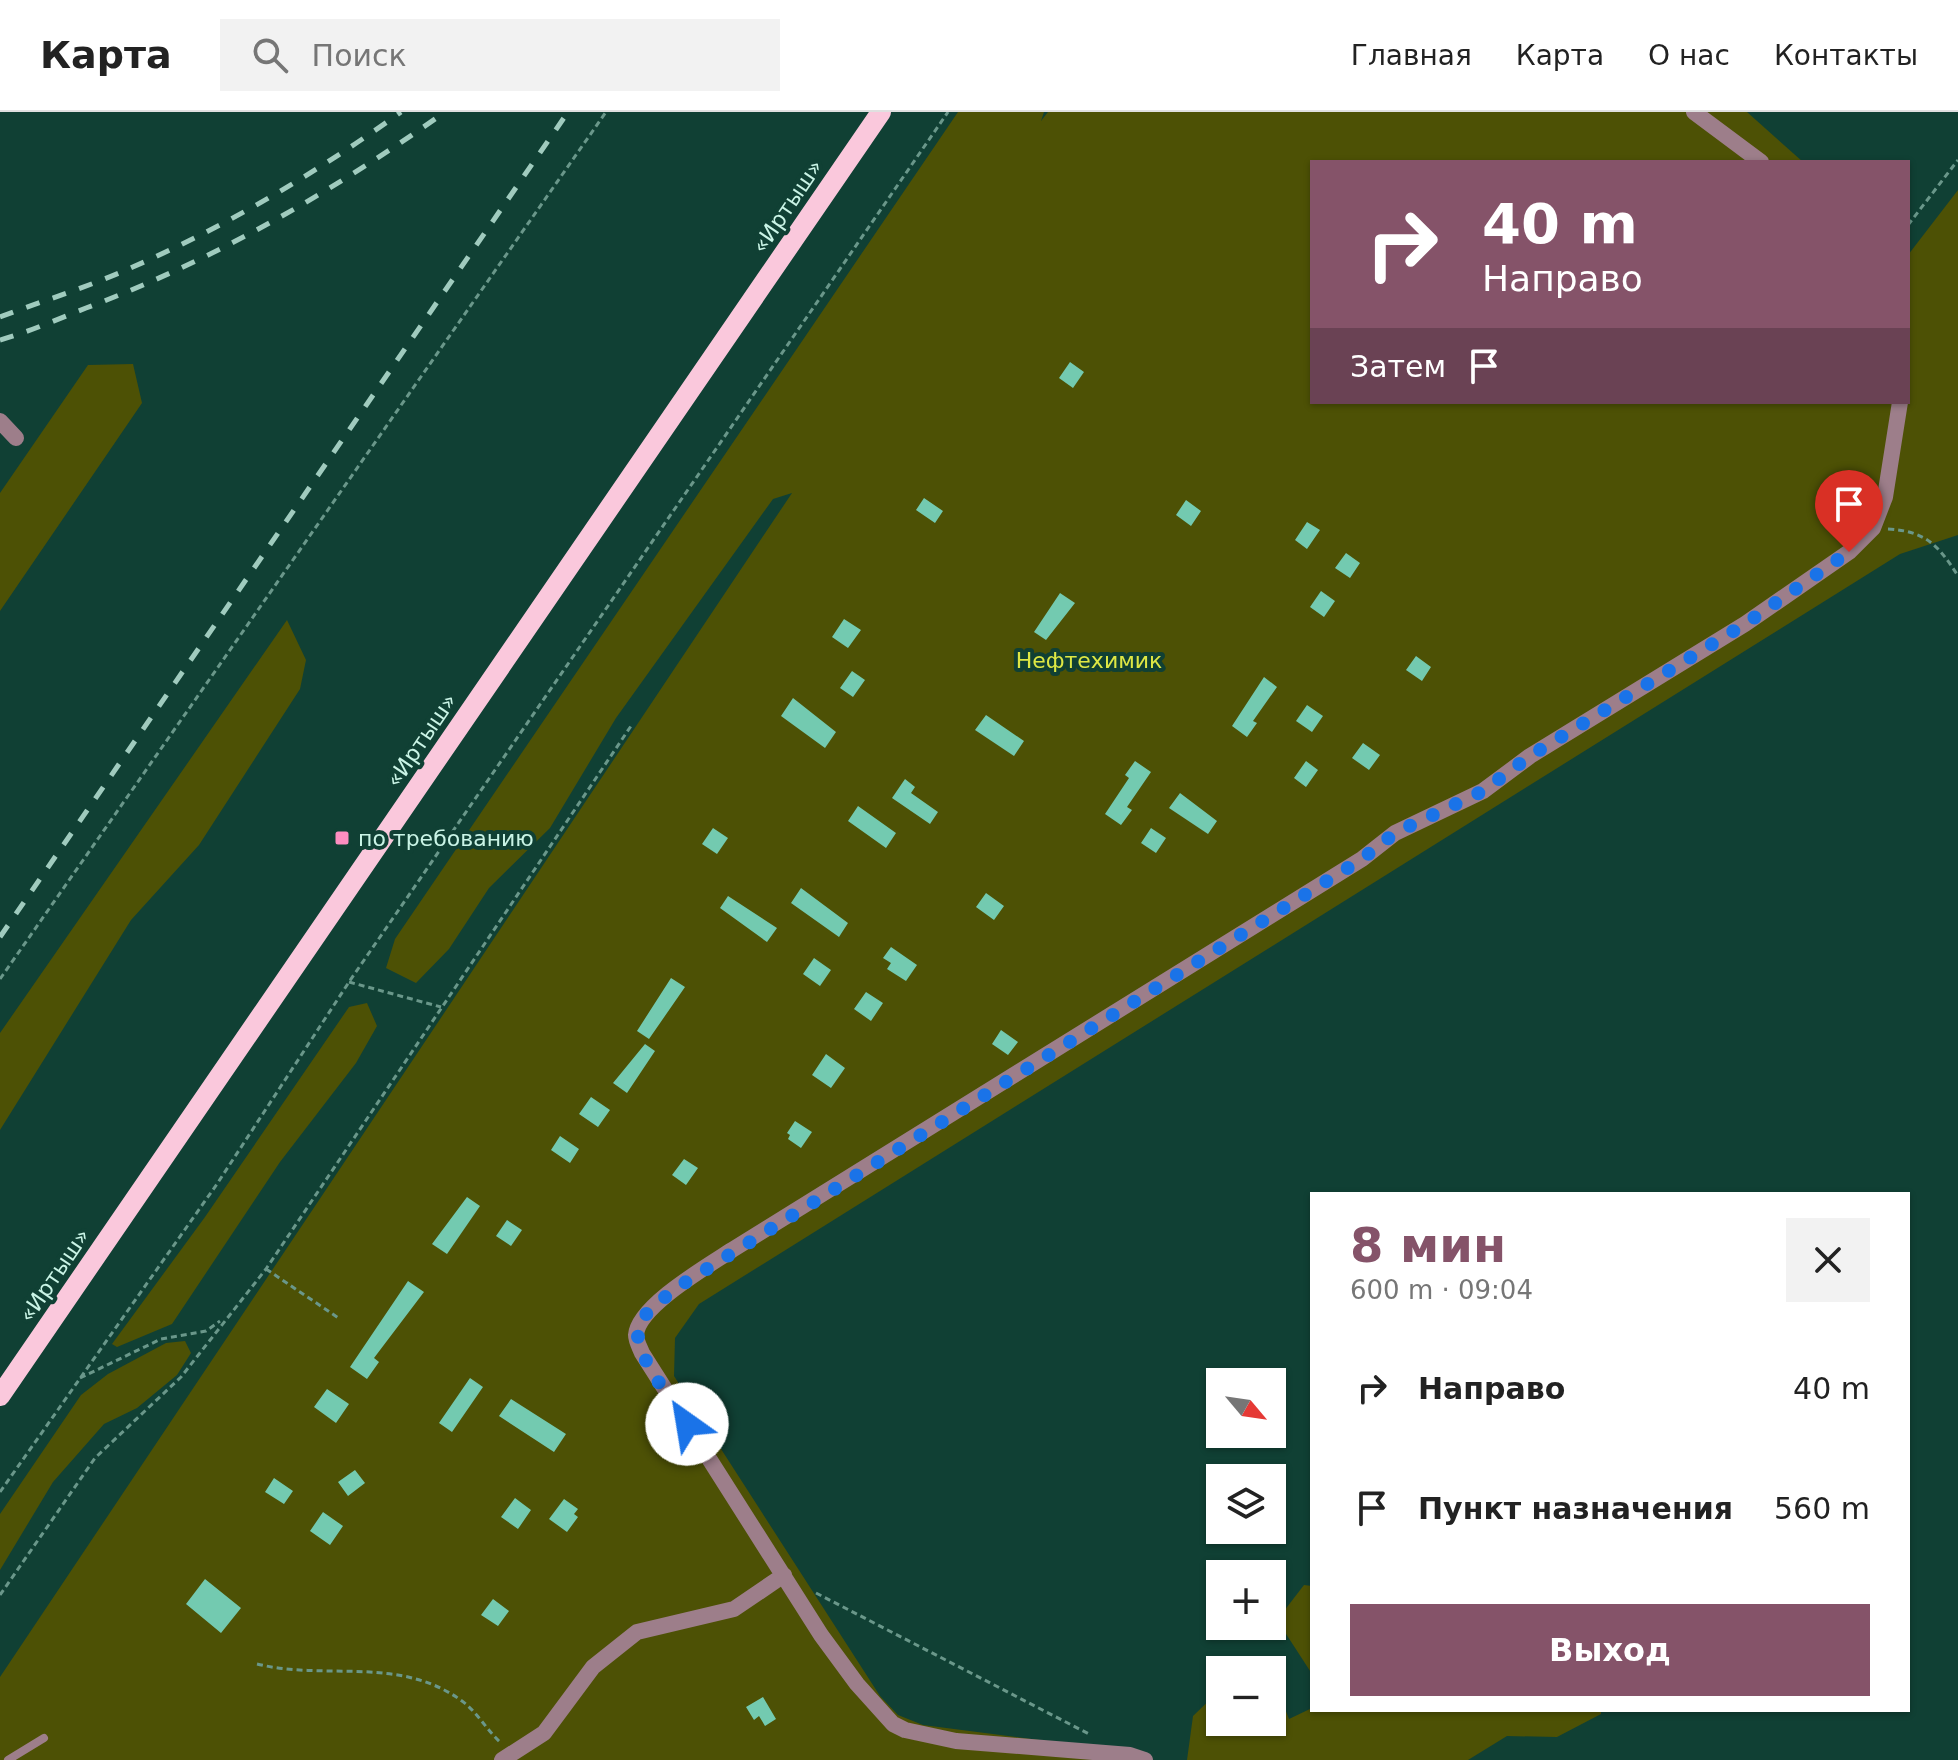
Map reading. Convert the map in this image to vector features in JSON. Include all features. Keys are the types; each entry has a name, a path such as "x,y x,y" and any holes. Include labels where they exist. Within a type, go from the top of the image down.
{"main road":[{"name":"«Иртыш»","path":"0,1396 881,112"}],"street":[{"path":"1694,112 1758,160"},
{"path":"1135,1758 956,1741 905,1730 877,1709 784,1575 642,1353 637,1331 653,1308 732,1250 1362,859 1395,833 1483,791 1542,748 1745,624 1849,552 1873,528 1885,497 1900,404"},
{"path":"0,421 16,438"},
{"path":"509,1756 544,1733 593,1667 637,1632 734,1609 784,1575"}],"lane":[{"path":"8,1760 44,1738"}],"path":[{"path":"0,979 606,112"},
{"path":"0,1492 217,1184 349,982 948,112"},
{"path":"1910,222 1958,160"},
{"path":"1873,528 1894,529 1928,539 1940,548 1958,576"},
{"path":"0,1595 95,1458 181,1377 223,1319 266,1269 631,726"},
{"path":"349,982 441,1007"},
{"path":"266,1269 340,1319"},
{"path":"77,1379 161,1339 206,1331 223,1319"},
{"path":"784,1575 1102,1741"},
{"path":"257,1664 277,1669 392,1671 415,1679 461,1700 509,1756"}],"green space":[{"name":"Нефтехимик","path":"958,112 1044,112 1041,121 1048,112 1747,112 1801,160 1310,160 1310,404 1910,404 1910,252 1958,190 1958,535 1900,554 699,1304 675,1338 674,1376 880,1696 898,1715 923,1725 1102,1748 1145,1760 0,1760 0,1677 792,493 773,499 616,718 550,828 489,888 449,949 416,983 386,968 395,939"},
{"path":"133,364 142,403 0,611 0,493 88,365"},
{"path":"287,620 306,660 300,689 199,845 131,920 0,1130 0,1033"},
{"path":"367,1003 377,1026 356,1063 280,1162 172,1324 117,1347 112,1344 205,1217 349,1007"},
{"path":"185,1341 191,1353 177,1375 137,1408 104,1424 53,1482 0,1570 0,1514 81,1395 108,1374 166,1343"},
{"path":"1304,1585 1310,1586 1310,1671 1286,1634 1286,1608"},
{"path":"1206,1703 1206,1736 1286,1736 1286,1711 1289,1719 1310,1709 1310,1712 1601,1712 1557,1737 1507,1736 1468,1760 1187,1760 1193,1716"}],"building":[{"path":"1070,362 1084,372 1073,388 1059,378"},
{"path":"924,498 943,511 935,523 916,510"},
{"path":"1186,500 1201,511 1191,526 1176,515"},
{"path":"1307,522 1320,530 1307,549 1295,540"},
{"path":"1346,553 1360,563 1350,578 1335,568"},
{"path":"1321,591 1335,601 1324,617 1310,607"},
{"path":"1060,593 1075,603 1046,640 1034,632"},
{"path":"844,619 861,630 848,648 832,637"},
{"path":"1416,656 1431,667 1422,681 1406,670"},
{"path":"852,671 865,680 853,697 840,688"},
{"path":"1264,677 1277,687 1253,721 1257,723 1247,737 1232,726"},
{"path":"793,698 836,732 825,748 781,716"},
{"path":"1307,705 1323,716 1312,732 1296,721"},
{"path":"986,715 1024,741 1014,756 975,730"},
{"path":"1363,743 1380,755 1369,770 1352,758"},
{"path":"1135,761 1151,772 1127,807 1132,810 1121,825 1105,814 1129,778 1125,775"},
{"path":"1306,761 1318,770 1306,787 1294,778"},
{"path":"905,779 915,787 911,793 938,812 930,824 892,798"},
{"path":"1180,793 1217,821 1208,834 1169,808"},
{"path":"858,806 896,833 886,848 848,821"},
{"path":"713,828 728,838 717,854 702,844"},
{"path":"1151,828 1166,838 1156,853 1141,843"},
{"path":"801,888 848,923 839,937 791,903"},
{"path":"986,893 1004,906 994,920 976,907"},
{"path":"728,896 777,928 767,942 720,908"},
{"path":"891,947 917,965 906,981 887,969 891,963 883,958"},
{"path":"814,958 831,970 820,986 803,974"},
{"path":"671,978 685,987 649,1039 637,1031"},
{"path":"866,992 883,1003 871,1021 854,1009"},
{"path":"1001,1030 1018,1042 1008,1055 992,1044"},
{"path":"645,1044 655,1051 627,1093 613,1083"},
{"path":"826,1054 845,1068 831,1088 812,1075"},
{"path":"591,1097 610,1110 598,1127 579,1114"},
{"path":"795,1121 812,1132 801,1148 788,1139 790,1135 787,1133"},
{"path":"560,1136 579,1149 570,1163 551,1150"},
{"path":"684,1159 698,1168 686,1185 672,1175"},
{"path":"467,1197 480,1206 447,1254 432,1244"},
{"path":"507,1220 522,1230 511,1246 496,1236"},
{"path":"408,1281 424,1292 374,1358 379,1362 367,1379 350,1367"},
{"path":"470,1378 483,1387 452,1432 439,1423"},
{"path":"327,1389 349,1404 336,1423 314,1407"},
{"path":"511,1399 566,1434 554,1452 499,1416"},
{"path":"355,1470 365,1483 348,1496 338,1482"},
{"path":"274,1478 293,1491 284,1504 265,1492"},
{"path":"515,1498 531,1510 518,1529 501,1517"},
{"path":"564,1499 578,1509 574,1514 578,1517 567,1532 549,1519"},
{"path":"323,1512 343,1526 330,1545 310,1531"},
{"path":"205,1579 241,1608 221,1633 186,1604"},
{"path":"493,1599 509,1611 498,1626 481,1615"},
{"path":"763,1697 776,1719 765,1726 759,1716 754,1720 746,1707"}],"railway":[{"path":"0,317 111,277 198,236 302,178 401,112"},
{"path":"0,340 134,289 227,246 360,169 445,112"},
{"path":"0,937 568,112"}],"place":[{"name":"по требованию","path":"342,838"}],"route":[{"path":"687,1424 642,1353 636,1338 641,1321 678,1287 732,1250 1362,859 1395,833 1483,791 1530,756 1745,624 1849,552"}]}
